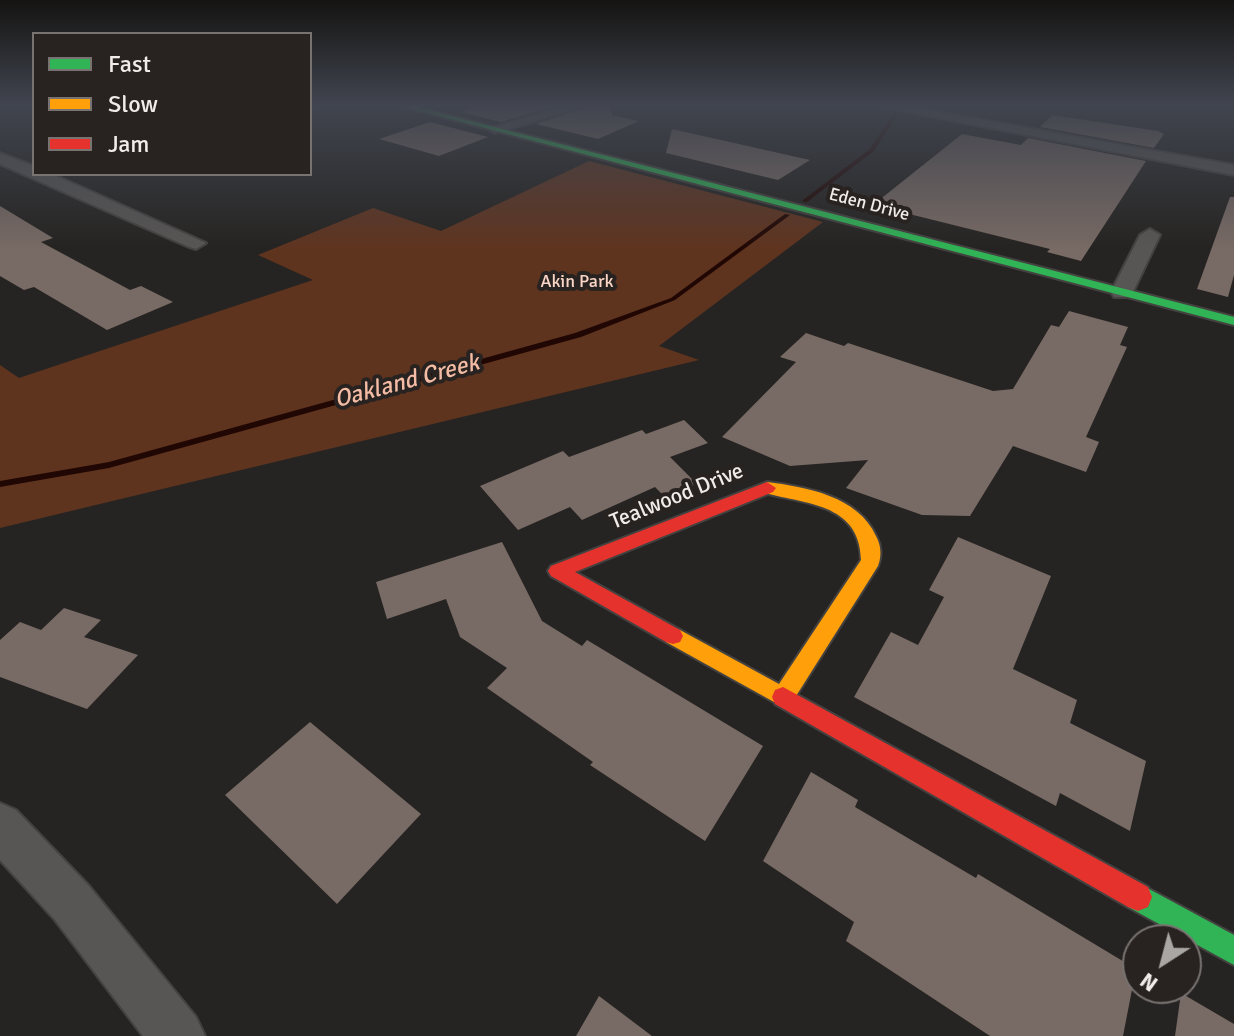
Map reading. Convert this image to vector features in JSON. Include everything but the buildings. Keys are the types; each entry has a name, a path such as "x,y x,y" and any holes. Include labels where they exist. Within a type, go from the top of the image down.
{"street":[{"name":"Eden Drive","path":"589,153 1234,321"},
{"path":"1143,153 1234,170"},
{"path":"0,156 32,171"},
{"path":"43,176 196,243"},
{"path":"1122,292 1150,235"},
{"name":"Tealwood Drive","path":"783,697 874,555 873,538 857,519 792,490 767,488 558,571 1234,951"},
{"path":"0,826 72,903 177,1036"}],"green space":[{"name":"Akin Park","path":"589,161 823,222 659,346 699,360 0,528 0,365 19,378 313,280 258,255 373,208 441,231"}],"waterway":[{"name":"Oakland Creek","path":"805,201 868,153"},
{"name":"Oakland Creek","path":"0,484 109,465 578,335 673,299 787,215"}],"traffic: fast":[{"path":"587,153 1234,321"},
{"path":"1138,897 1234,951"}],"traffic: slow":[{"path":"673,636 783,697 871,561 870,543 864,528 852,516 820,499 767,488"}],"traffic: jam":[{"path":"673,636 558,571 767,488"},
{"path":"783,697 1138,897"}]}
